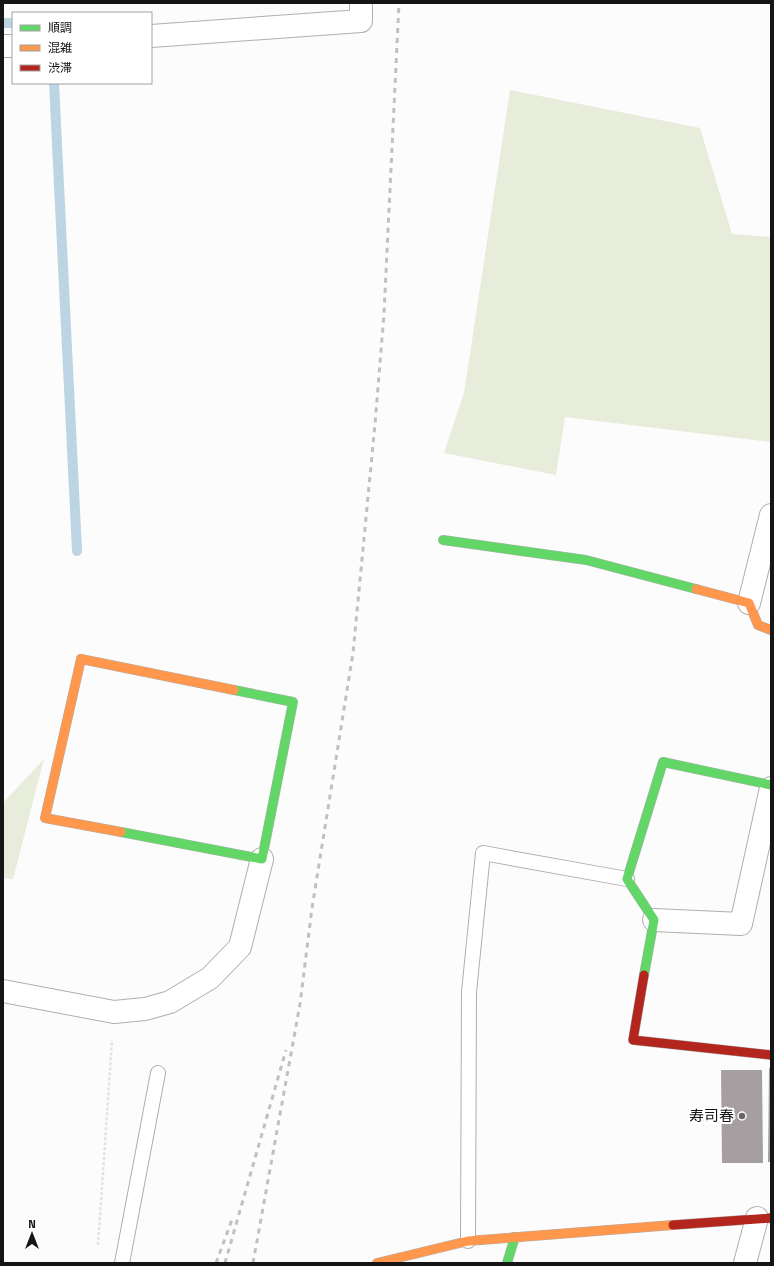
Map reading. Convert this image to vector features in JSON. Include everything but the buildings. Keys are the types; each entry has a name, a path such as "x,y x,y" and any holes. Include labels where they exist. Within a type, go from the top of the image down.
{"street":[{"path":"152,36 361,21 361,3"},
{"path":"771,515 749,603 758,625 771,630"},
{"path":"443,540 586,560 749,603"},
{"path":"3,991 114,1012 145,1009 170,1002 210,978 240,947 262,859 293,702 81,659 45,818 262,859"},
{"path":"654,920 741,924 771,786 663,762 627,880 654,920 632,1040 771,1054"},
{"path":"377,1263 468,1241 764,1218 745,1263"},
{"path":"507,1263 515,1237"}],"lane":[{"path":"468,1241 469,992 483,853 627,880"},
{"path":"122,1263 158,1072"}],"path":[{"path":"98,1247 114,1012"}],"green space":[{"path":"510,90 700,128 732,234 771,237 771,442 565,417 556,475 444,453 464,393"},
{"path":"44,759 13,879 3,878 3,803"}],"waterway":[{"path":"3,23 12,23"},
{"path":"54,84 77,551"}],"railway":[{"path":"253,1263 300,1004 312,908 353,653 384,314 399,3"},
{"path":"225,1263 286,1050"},
{"path":"216,1263 233,1217"}],"traffic: fast":[{"path":"443,540 586,560 696,589"},
{"path":"121,832 262,859 293,702 234,690"},
{"path":"644,975 654,920 627,879 663,762 771,785"},
{"path":"507,1263 515,1237"}],"traffic: slow":[{"path":"696,589 749,603 758,625 771,630"},
{"path":"81,659 234,690"},
{"path":"81,659 45,818 121,832"},
{"path":"377,1263 468,1241 673,1225"}],"traffic: jam":[{"path":"644,975 633,1040 771,1055"},
{"path":"673,1225 771,1218"}],"place":[{"name":"寿司春","path":"742,1116"}]}
